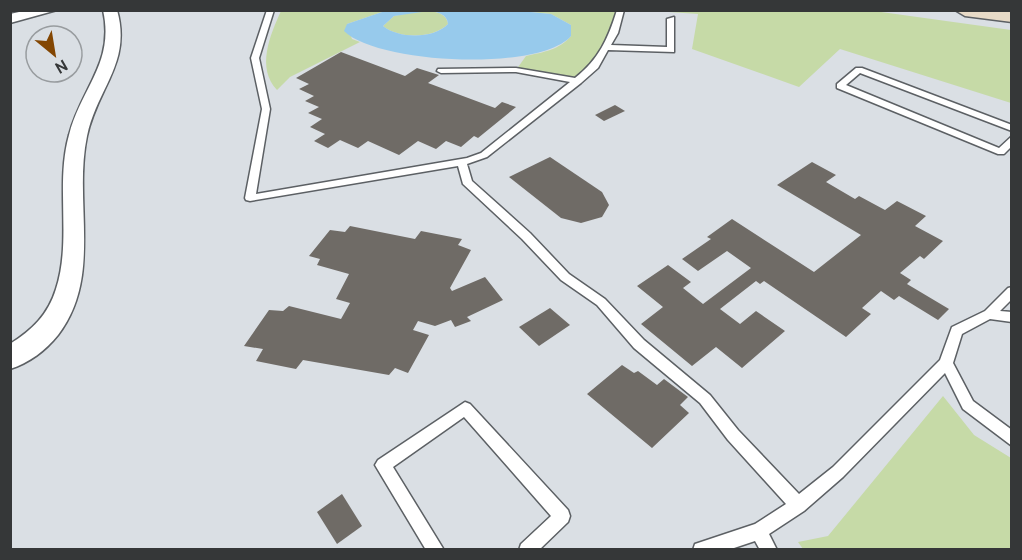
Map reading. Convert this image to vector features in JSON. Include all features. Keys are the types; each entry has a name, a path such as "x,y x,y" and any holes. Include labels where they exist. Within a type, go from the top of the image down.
{"street":[{"path":"10,19 50,10"},
{"path":"10,358 29,349 50,329 62,305 71,277 75,252 71,183 74,155 79,133 101,86 117,35 110,10"},
{"path":"964,10 1011,16"}],"lane":[{"path":"271,10 255,58 266,109 250,198 462,163 484,155 595,66 621,10"},
{"path":"605,47 671,50 671,19"},
{"path":"441,71 516,70 578,81"},
{"path":"1011,128 860,70 840,86 1001,152 1011,139"},
{"path":"462,163 467,182 538,248 565,277 601,302 639,344 705,399 733,435 798,506"},
{"path":"701,549 759,531 798,506 838,472 946,363 957,331 989,314 1011,291"},
{"path":"989,314 1011,317"},
{"path":"946,363 968,405 1011,439"},
{"path":"436,549 383,465 465,408 562,516 527,549"},
{"path":"759,531 769,549"}],"green space":[{"path":"281,11 385,11 347,24 352,39 360,42 290,77 277,90 267,72 266,62 269,41"},
{"path":"420,11 441,14 448,24 434,32 416,36 398,33 383,26 394,16"},
{"path":"520,11 621,11 614,33 578,81 516,70 526,56 545,52 571,36 571,25 551,14"},
{"path":"654,11 874,11 1011,30 1011,103 840,49 799,87 692,49 698,14"},
{"path":"943,396 974,435 1011,458 1011,549 803,549 798,542 828,536"}],"water":[{"path":"385,11 429,11 520,11 551,14 571,25 571,36 554,47 527,55 494,59 458,59 422,57 389,51 362,42 344,31 347,24","holes":["429,11 444,16 448,24 442,29 416,36 398,33 383,26 394,16"]}],"building":[{"path":"341,52 405,76 417,68 439,75 428,83 495,108 502,102 516,107 478,138 474,136 461,147 446,141 436,149 418,141 399,155 368,141 358,148 340,140 328,148 314,141 325,134 310,127 322,119 308,113 319,107 305,101 314,96 299,89 309,84 296,78"},
{"path":"615,105 625,111 604,121 595,115"},
{"path":"550,157 602,192 609,205 602,217 581,223 561,218 509,177"},
{"path":"812,162 836,175 826,182 855,199 859,196 885,210 897,201 926,216 915,226 943,241 924,259 920,256 900,273 911,280 907,284 949,309 938,320 899,296 894,300 881,291 862,308 871,314 846,337 764,281 760,284 756,281 720,309 740,324 756,311 785,331 742,368 716,347 692,366 641,324 663,307 637,286 668,265 691,282 683,288 703,304 751,268 727,251 698,271 682,259 711,239 707,237 732,219 814,272 861,235 777,185"},
{"path":"350,226 415,239 421,231 462,239 458,245 471,250 450,288 452,291 485,277 503,300 467,317 471,321 455,327 451,320 435,326 418,321 413,330 429,335 408,373 395,368 389,375 303,360 296,369 256,361 263,349 244,346 269,310 283,311 289,306 341,319 350,303 336,299 349,274 317,265 320,259 309,256 330,230 345,232"},
{"path":"550,308 570,325 539,346 519,327"},
{"path":"622,365 634,373 638,371 657,385 664,379 688,397 680,405 689,413 652,448 587,394"},
{"path":"342,494 362,526 337,544 317,512"}]}
